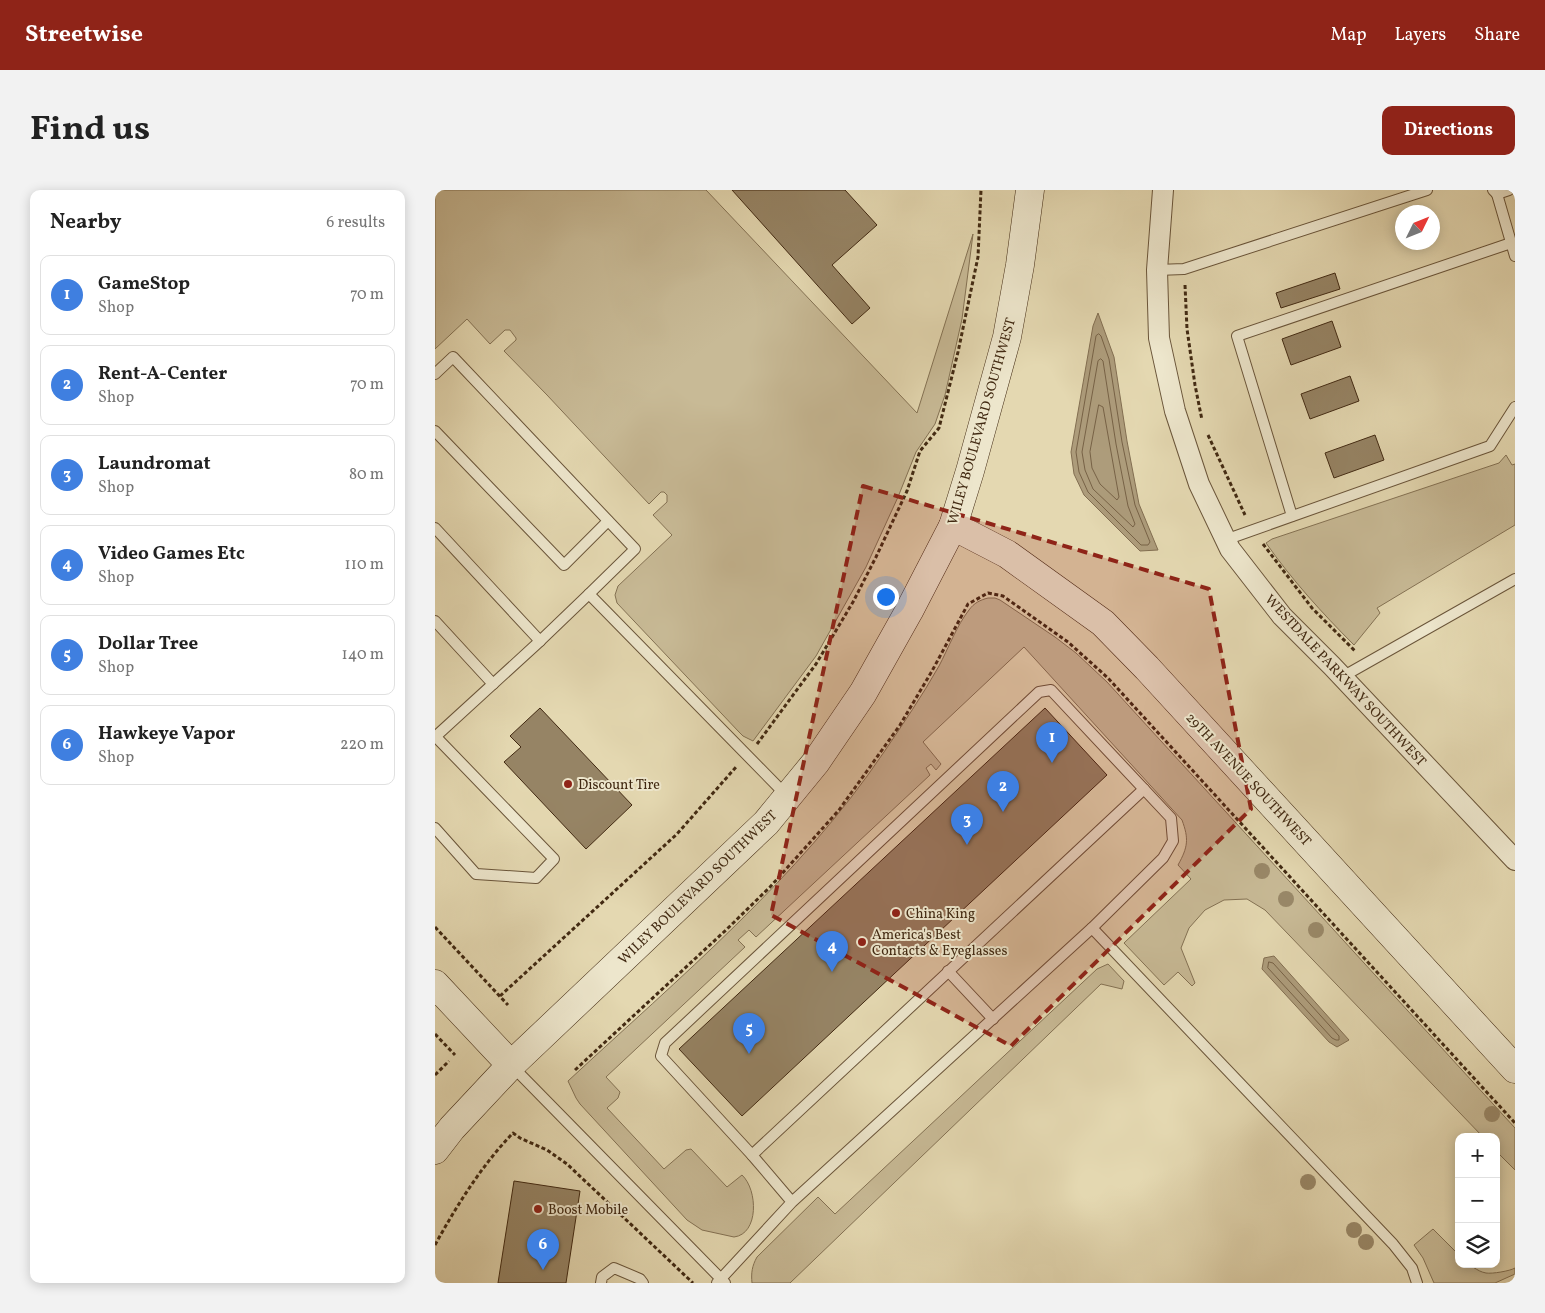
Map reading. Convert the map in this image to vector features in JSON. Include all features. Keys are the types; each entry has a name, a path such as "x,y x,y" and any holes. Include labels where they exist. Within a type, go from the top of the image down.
{"street":[{"name":"WILEY BOULEVARD SOUTHWEST","path":"435,1150 452,1128 511,1065 766,822 816,762 863,693 909,611 953,526 1007,337 1021,264 1030,190"},
{"name":"WESTDALE PARKWAY SOUTHWEST","path":"1163,190 1157,270 1159,338 1175,411 1199,484 1225,540 1282,616 1515,860"},
{"name":"29TH AVENUE SOUTHWEST","path":"953,526 1007,554 1103,623 1147,668 1515,1069"},
{"path":"435,984 511,1065"}],"lane":[{"path":"1157,270 1184,269 1406,193 1427,190"},
{"path":"1509,190 1495,192 1515,256"},
{"path":"1292,516 1237,336 1511,243"},
{"path":"435,374 453,357 635,549 540,641 435,736 554,860 536,878 476,874 435,828"},
{"path":"1225,540 1490,446 1515,407"},
{"path":"435,430 563,565 608,521"},
{"path":"435,528 540,641"},
{"path":"1342,677 1515,579"},
{"path":"589,594 746,756 788,796"},
{"path":"435,621 493,684"},
{"path":"511,1065 721,1282 792,1202 1092,928 1163,858 1173,841 1171,818 1051,690 1039,692 665,1043 661,1056 752,1155 792,1202"},
{"path":"752,1155 1143,789"},
{"path":"1092,928 1393,1244 1412,1268 1417,1283"},
{"path":"948,971 993,1018"},
{"path":"601,1283 602,1277 614,1268 641,1279 643,1283"}],"path":[{"path":"500,996 677,834 759,741 815,664 853,602 907,491 920,451 939,428 958,352 978,257 981,190"},
{"path":"1184,269 1187,329 1195,385 1204,427 1241,508 1267,551 1312,608 1349,644 1365,664"},
{"path":"575,1070 770,887 839,810 900,725 968,604 988,593 1003,596 1068,642 1108,678 1515,1123"},
{"path":"435,927 509,1005"},
{"path":"435,1034 455,1055"},
{"path":"435,1075 449,1061"},
{"path":"435,1245 468,1189 499,1147 513,1132 520,1138 547,1150 567,1164 693,1283"}],"highlighted area":[{"path":"863,486 1209,589 1251,809 1011,1046 771,915"}],"shaded area":[{"path":"435,190 706,190 917,413 973,234 962,319 945,395 935,424 916,452 866,567 816,656 753,741 739,732 617,603 615,595 618,586 672,535 653,515 667,502 667,495 661,492 649,504 504,351 516,340 510,330 505,330 490,344 467,319 435,349"},
{"path":"1506,455 1512,465 1515,464 1515,525 1377,608 1380,613 1354,645 1308,596 1266,543 1272,539 1499,463"},
{"path":"988,598 1000,600 1076,653 1107,682 1515,1128 1515,1170 1500,1155 1500,1133 1479,1133 1265,910 1247,899 1224,900 1205,910 1189,928 1181,948 1195,983 1192,986 1178,972 1164,985 1124,943 1191,879 1178,865 1184,853 1186,843 1182,820 1024,647 923,742 941,764 936,770 931,764 926,768 930,775 756,937 749,930 738,940 745,947 606,1077 620,1092 618,1098 607,1108 664,1169 686,1150 691,1149 727,1187 742,1175 747,1182 753,1200 753,1211 752,1220 742,1234 734,1237 702,1230 687,1220 580,1104 568,1081 736,925 814,842 851,798 884,752 926,688 965,616 980,601"},
{"path":"1108,964 1124,981 1122,989 1101,984 790,1283 752,1283 752,1270 757,1257 818,1197 835,1214 1097,969"},
{"path":"1433,1229 1455,1251 1455,1268 1474,1268 1486,1273 1492,1273 1515,1268 1515,1274 1495,1283 1434,1283 1423,1258 1414,1245"}],"water":[{"path":"1098,313 1114,357 1139,504 1158,550 1140,551 1084,495 1074,474 1071,452 1093,326"},
{"path":"1274,956 1349,1040 1337,1047 1329,1042 1262,969 1264,958"}],"building":[{"path":"732,190 845,190 877,225 832,265 870,308 852,324"},
{"path":"1335,273 1340,289 1281,308 1276,293"},
{"path":"1332,321 1341,347 1291,365 1282,339"},
{"path":"1350,376 1359,401 1310,419 1301,394"},
{"path":"1375,435 1384,460 1334,478 1325,453"},
{"name":"Discount Tire","path":"540,708 632,805 586,849 504,762 521,747 510,736"},
{"path":"1045,708 1107,775 742,1116 679,1049"},
{"path":"514,1181 580,1191 566,1283 498,1283"}],"place":[{"name":"GameStop","path":"1052,763"},
{"name":"Discount Tire","path":"568,784"},
{"name":"Rent-A-Center","path":"1003,812"},
{"name":"Laundromat","path":"967,845"},
{"name":"China King","path":"896,913"},
{"name":"America's Best Contacts & Eyeglasses","path":"862,942"},
{"name":"Video Games Etc","path":"832,972"},
{"name":"Dollar Tree","path":"749,1054"},
{"name":"Boost Mobile","path":"538,1209"},
{"name":"Hawkeye Vapor","path":"543,1270"}]}
